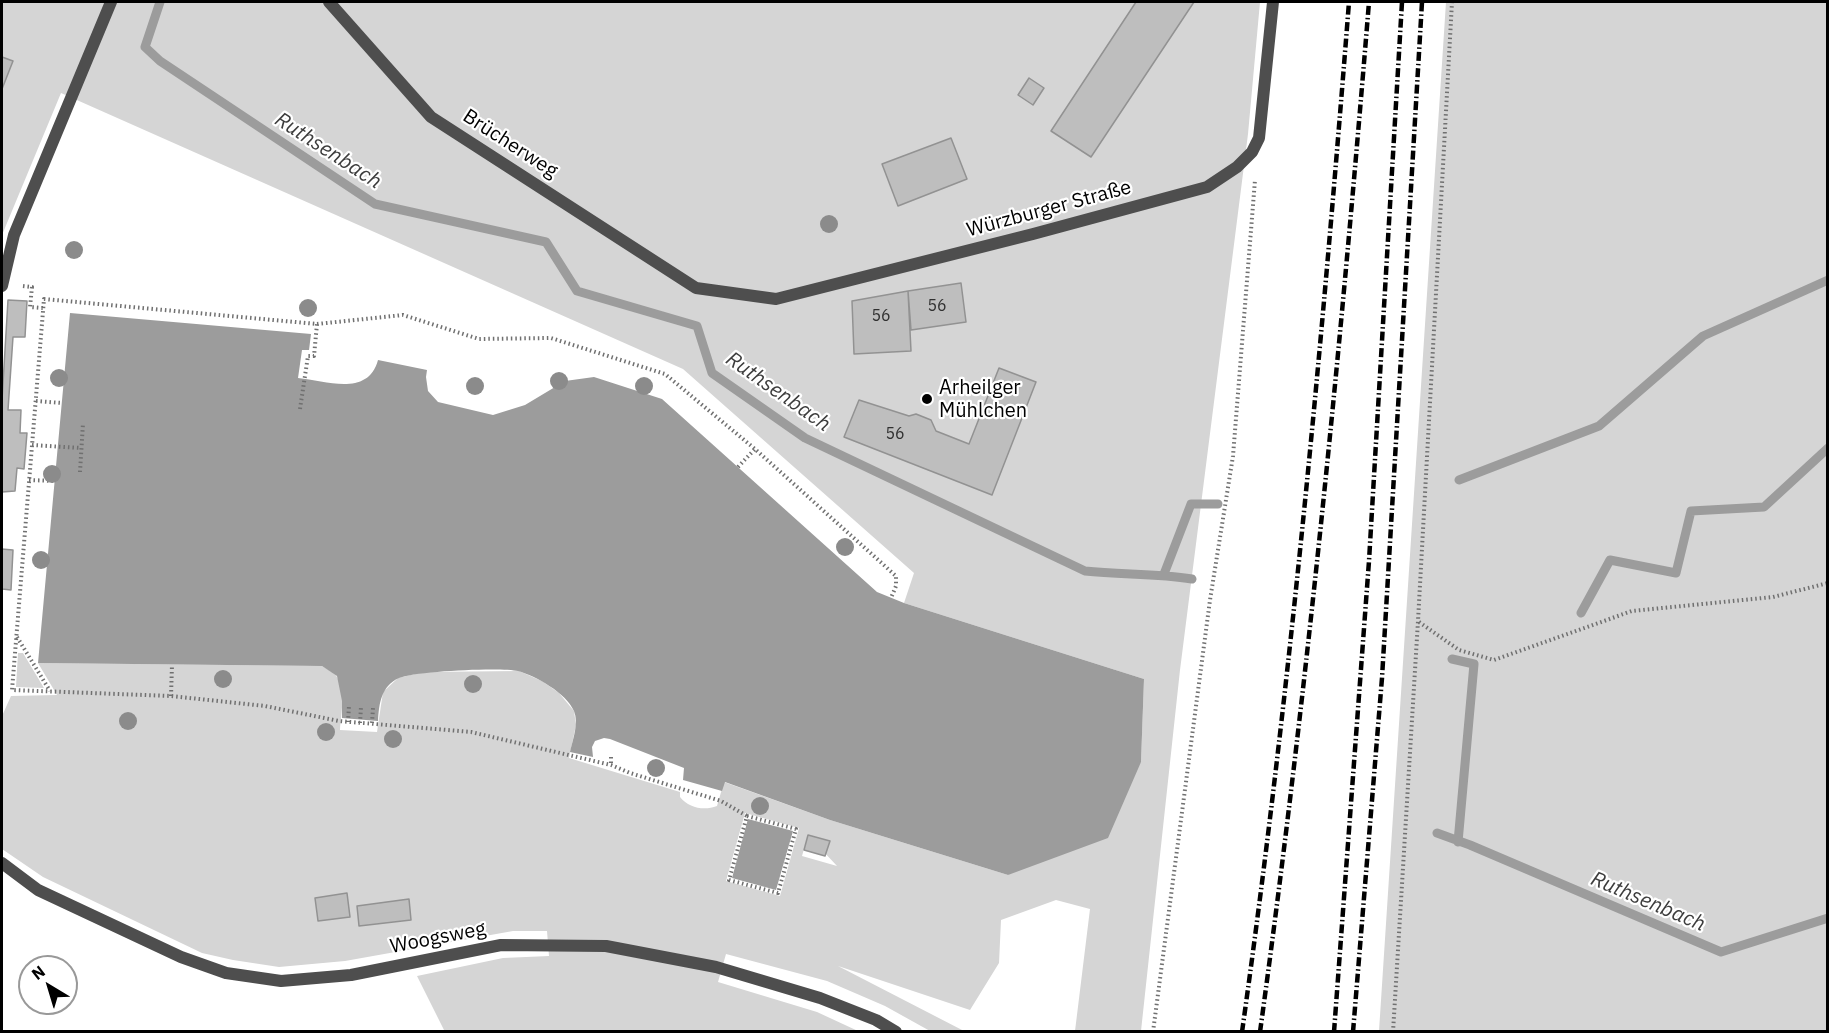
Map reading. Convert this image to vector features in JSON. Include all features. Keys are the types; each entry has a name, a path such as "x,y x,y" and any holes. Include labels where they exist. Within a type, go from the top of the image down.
{"street":[{"path":"2,286 14,234 111,2"},
{"name":"Brücherweg","path":"330,2 431,117 696,288"},
{"name":"Würzburger Straße","path":"696,288 776,299 1207,188 1237,167 1252,152 1258,138 1273,2"},
{"name":"Woogsweg","path":"2,863 38,890 181,957 226,973 281,981 351,975 501,945 606,946 716,967 820,998 876,1020 897,1032"}],"path":[{"path":"1393,1032 1452,2"},
{"path":"1153,1032 1210,600 1233,456 1258,138"},
{"path":"747,816 729,880 778,893 796,829 747,816 720,801 582,756 471,732 348,722 265,706 171,696 12,690 44,299 317,324 403,315 479,339 551,338 665,374 755,449 896,576 896,585 891,597"},
{"path":"31,302 30,307 43,308"},
{"path":"300,409 308,356 314,356 317,324"},
{"path":"36,401 62,403"},
{"path":"80,472 83,423"},
{"path":"32,445 81,448"},
{"path":"738,467 755,449"},
{"path":"29,480 55,481"},
{"path":"1418,621 1459,650 1494,660 1632,611 1773,597 1827,583"},
{"path":"16,636 50,691"},
{"path":"171,696 172,665"},
{"path":"348,722 349,706"},
{"path":"360,723 361,707"},
{"path":"372,723 373,708"},
{"path":"582,756 584,750"},
{"path":"611,757 611,765"},
{"path":"1827,1018 1827,1030"}],"shaded area":[{"path":"2,2 1260,2 1248,134 1180,670 1141,1031 1075,1031 1090,909 1056,900 1001,920 999,963 970,1010 838,966 964,1031 930,1031 885,1006 827,981 726,954 718,982 817,1012 858,1031 445,1032 417,976 503,958 549,956 547,931 513,931 345,961 279,967 202,953 43,877 2,849 2,716 11,696 57,695 38,663 322,666 335,674 340,683 342,703 340,730 377,732 383,692 398,678 423,672 519,671 542,681 559,693 574,711 576,725 569,758 680,792 680,797 684,801 697,808 717,806 724,782 830,820 1008,875 1141,762 1144,679 904,603 914,573 683,369 61,93 2,235","holes":["745,813 799,828 780,896 726,881","808,835 837,866 802,856","346,893 350,917 318,921 316,898","409,900 411,920 359,926 357,906"]},
{"path":"1446,2 1827,2 1827,1031 1379,1031"},
{"path":"70,313 311,334 309,350 302,350 298,378 333,383 356,383 373,372 378,360 427,370 428,391 438,402 493,415 525,405 565,381 594,377 662,399 877,592 904,603 1144,679 1141,762 1108,838 1008,875 830,820 725,782 722,791 683,780 684,768 610,739 595,741 592,747 593,757 570,752 576,721 570,704 550,686 518,671 458,670 422,673 399,678 393,681 385,691 380,702 378,721 342,718 342,701 337,676 322,666 38,663"},
{"path":"18,653 23,653 44,688 16,687"},
{"path":"748,819 793,831 776,890 732,878"}],"building":[{"path":"1136,2 1194,2 1091,157 1051,131"},
{"path":"2,57 13,61 2,89"},
{"path":"1029,78 1044,88 1033,105 1018,95"},
{"path":"951,138 967,179 898,206 882,164"},
{"path":"961,283 966,322 911,330 908,291"},
{"path":"908,291 911,351 854,354 852,301"},
{"path":"8,300 27,301 25,337 13,337 8,410 21,410 20,433 27,433 24,469 17,468 15,491 2,492 2,400"},
{"path":"999,368 1036,382 992,495 844,437 859,400 909,416 916,414 931,420 936,431 969,444"},
{"path":"2,549 13,550 11,590 2,589"},
{"path":"808,835 830,841 825,856 804,850"},
{"path":"347,893 350,917 318,921 315,898"},
{"path":"409,899 411,920 359,926 357,906"}],"waterway":[{"name":"Ruthsenbach","path":"160,2 145,47 160,61 375,204 546,242 577,291 697,326 712,373 805,438 1085,571 1192,579"},
{"path":"1459,480 1599,426 1703,336 1828,280"},
{"name":"Ruthsenbach","path":"1581,613 1610,560 1676,573 1691,511 1764,507 1828,448"},
{"name":"Ruthsenbach","path":"1164,574 1191,504 1218,504"},
{"name":"Ruthsenbach","path":"1452,659 1474,664 1458,842"},
{"name":"Ruthsenbach","path":"1437,833 1721,952 1828,918"}],"railway":[{"path":"1242,1032 1290,647 1328,260 1349,2"},
{"path":"1260,1032 1293,775 1322,518 1369,2"},
{"path":"1334,1032 1369,561 1402,2"},
{"path":"1353,1032 1382,678 1422,2"}],"place":[{"name":"Arheilger Mühlchen","path":"927,399"}]}
